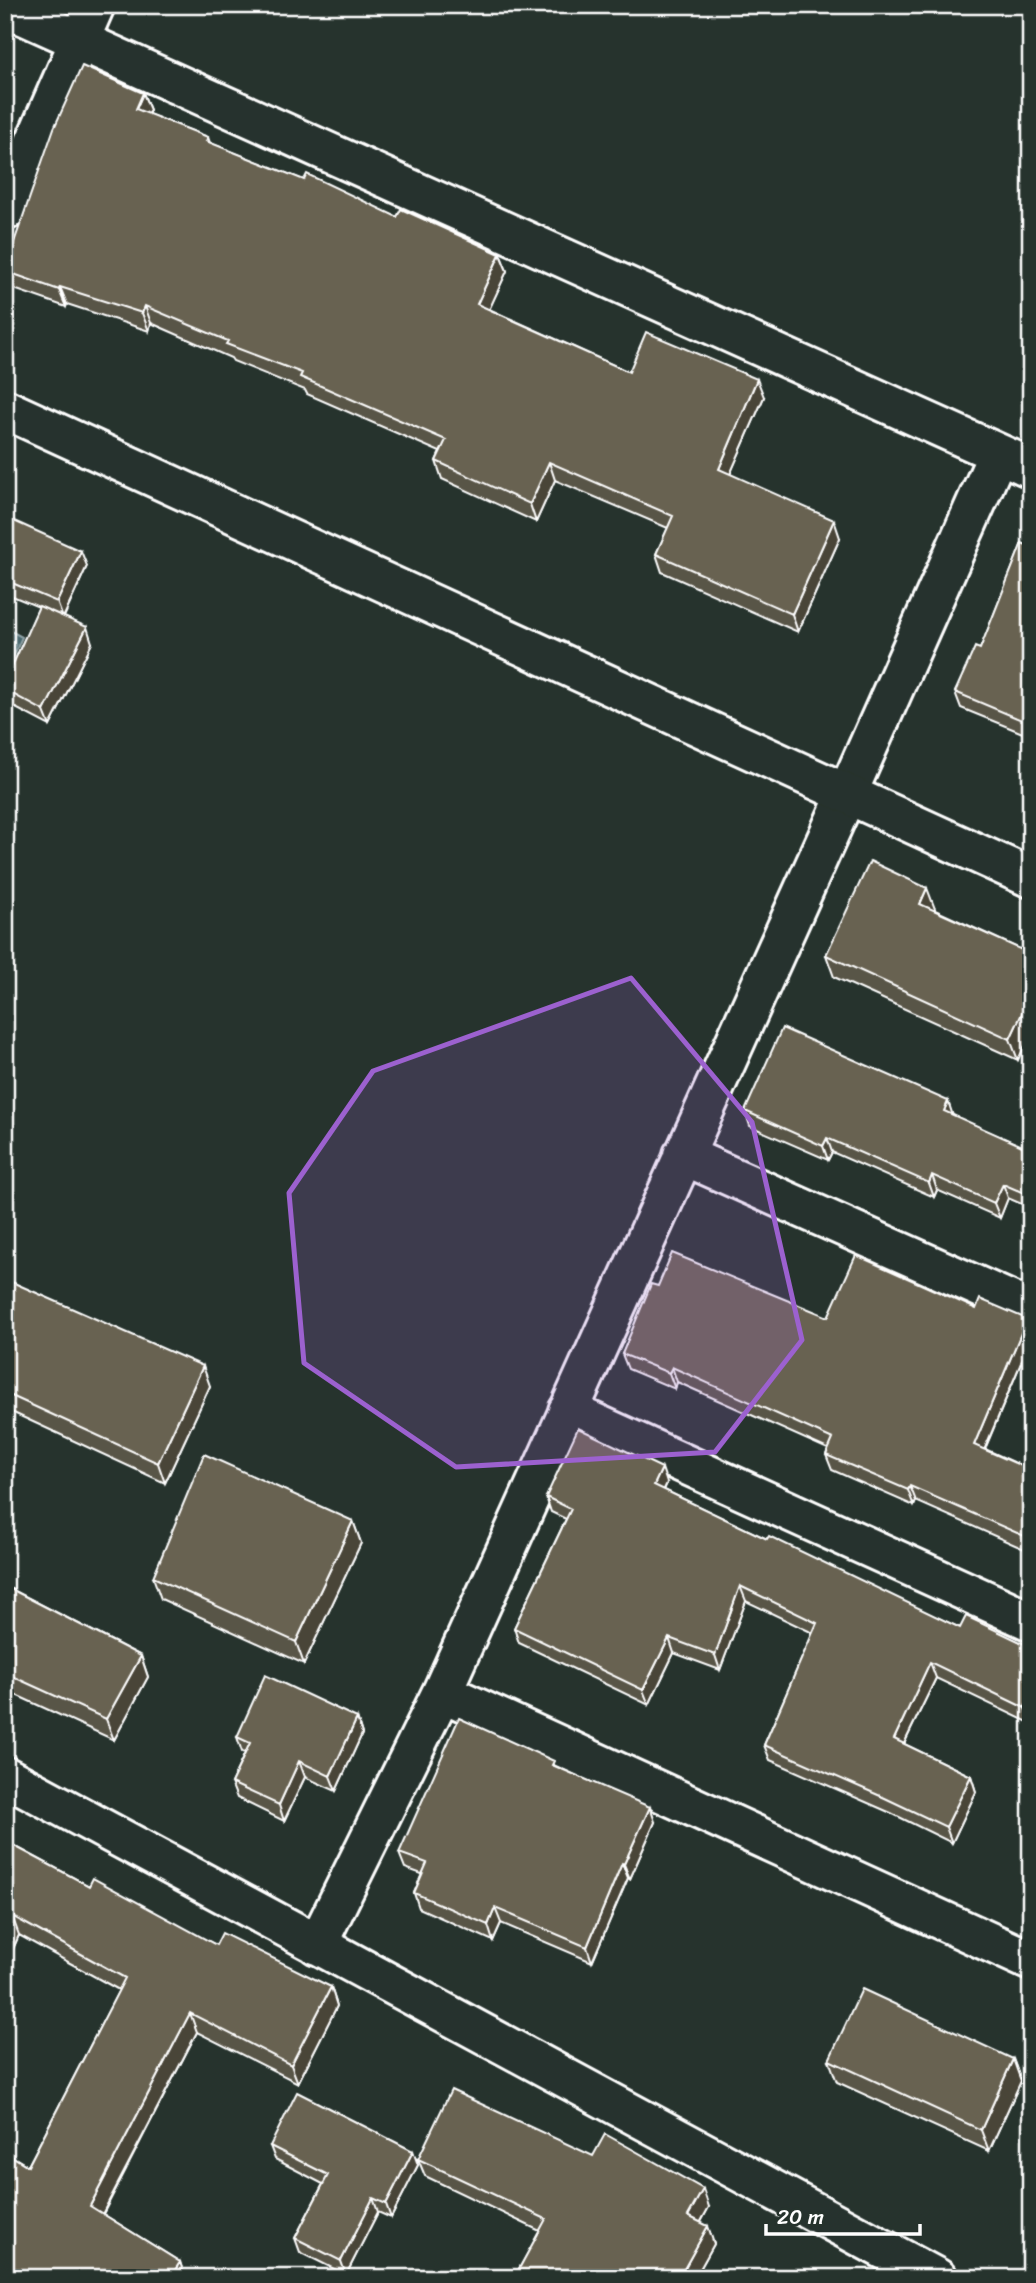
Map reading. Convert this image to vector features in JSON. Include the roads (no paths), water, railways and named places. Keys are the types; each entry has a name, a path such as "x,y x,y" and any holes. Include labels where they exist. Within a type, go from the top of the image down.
{"street":[{"path":"5,211 95,5"},
{"path":"5,7 1014,461 847,794 442,1692 317,1945"},
{"path":"5,409 1031,878"},
{"path":"683,1155 1031,1310"},
{"path":"568,1412 1031,1621"},
{"path":"442,1692 1031,1961"},
{"path":"5,1776 937,2278"}],"water":[{"path":"5,628 22,637 5,675"}]}
